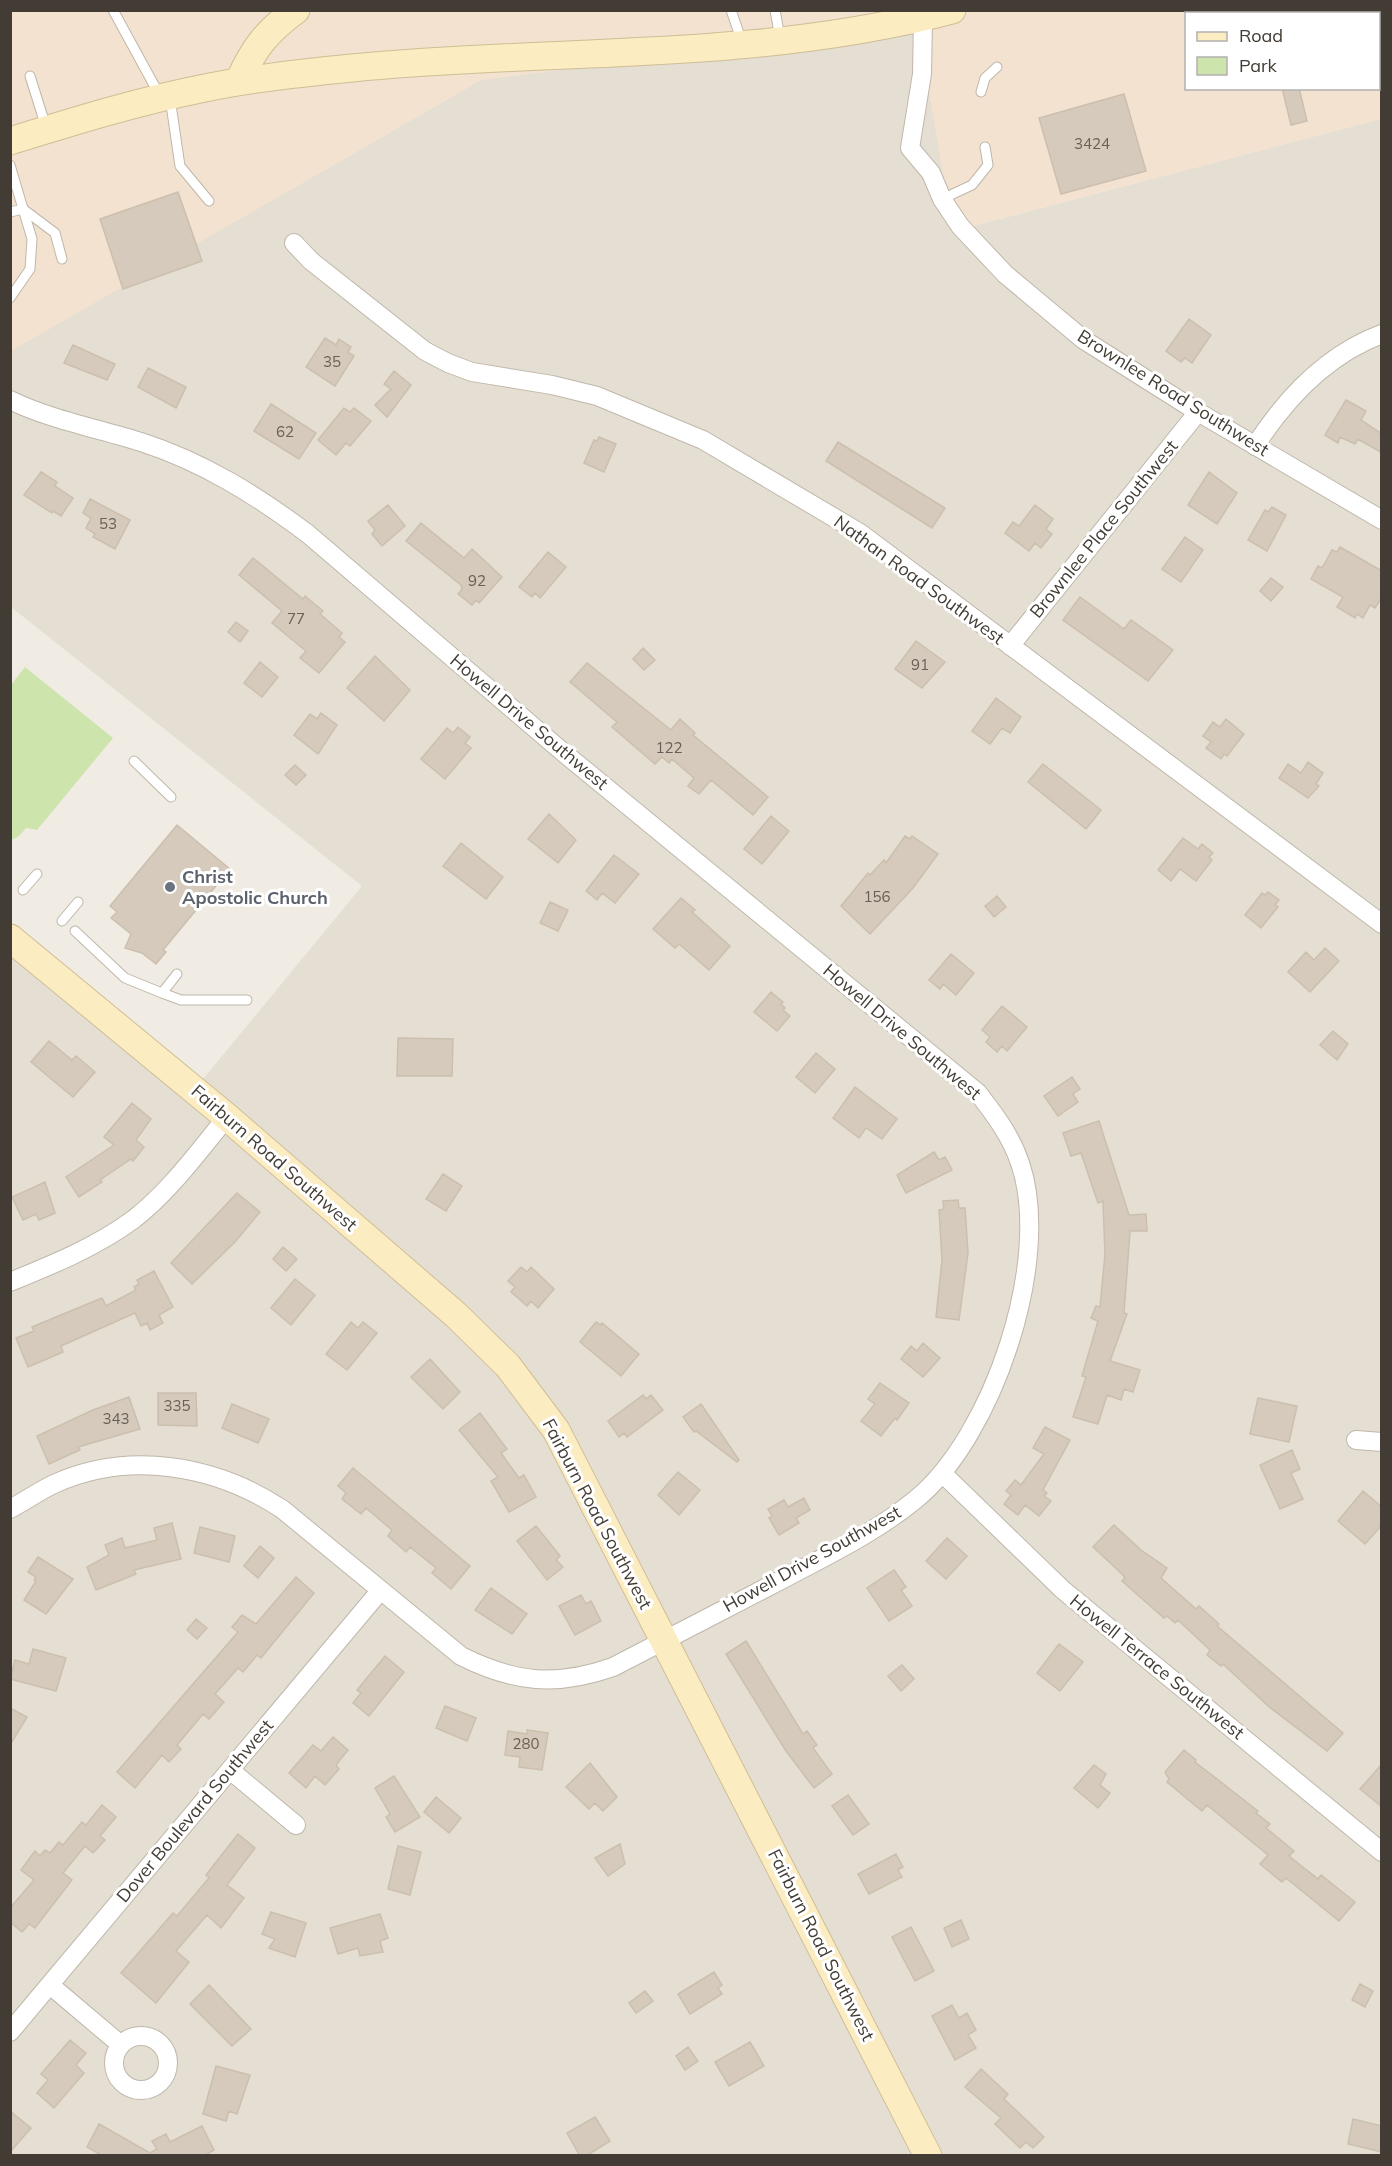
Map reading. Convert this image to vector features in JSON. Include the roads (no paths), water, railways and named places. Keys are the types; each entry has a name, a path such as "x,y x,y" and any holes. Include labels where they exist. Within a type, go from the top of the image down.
{"street":[{"path":"239,81 251,54 271,28 296,10"},
{"path":"10,141 165,97 239,81 354,68 743,45 832,34 952,10"},
{"name":"Brownlee Road Southwest","path":"923,14 922,74 910,148 931,173 942,200 960,226 1014,282 1084,340 1198,412 1382,520"},
{"name":"Nathan Road Southwest","path":"294,243 320,268 425,351 440,359 472,372 552,385 597,396 703,440 860,532 1382,924"},
{"path":"1255,446 1269,425 1323,366 1357,343 1382,334"},
{"name":"Howell Drive Southwest","path":"10,400 187,459 268,504 308,534 564,753 978,1093 1003,1125 1020,1163 1026,1194 1026,1276 1018,1318 993,1386 964,1441 942,1473 916,1499 884,1522 614,1667 588,1676 555,1681 519,1678 490,1671 460,1656 282,1509 262,1496 218,1476 168,1466 112,1467 55,1484 10,1509"},
{"name":"Brownlee Place Southwest","path":"1010,646 1198,412"},
{"name":"Fairburn Road Southwest","path":"10,938 227,1117 456,1315 508,1366 556,1430 928,2156"},
{"path":"10,1281 78,1254 134,1218 170,1185 227,1117"},
{"path":"1356,1440 1382,1442"},
{"name":"Howell Terrace Southwest","path":"942,1473 1063,1590 1382,1852"},
{"name":"Dover Boulevard Southwest","path":"10,2032 380,1591"},
{"path":"230,1770 296,1825"},
{"path":"50,1985 121,2045"}],"lane":[{"path":"113,10 165,97 180,166 209,201"},
{"path":"731,10 743,45"},
{"path":"775,10 780,40"},
{"path":"981,92 985,78 997,66"},
{"path":"30,76 46,130"},
{"path":"942,200 972,185 988,165 985,147"},
{"path":"10,165 32,239 30,269 10,298"},
{"path":"10,212 22,209 56,233 62,259"},
{"path":"134,761 171,796"},
{"path":"23,890 37,874"},
{"path":"62,921 78,902"},
{"path":"75,931 125,978 162,993 181,1000 247,1000"},
{"path":"162,993 177,974"}],"place":[{"name":"Christ Apostolic Church","path":"170,887"}]}
